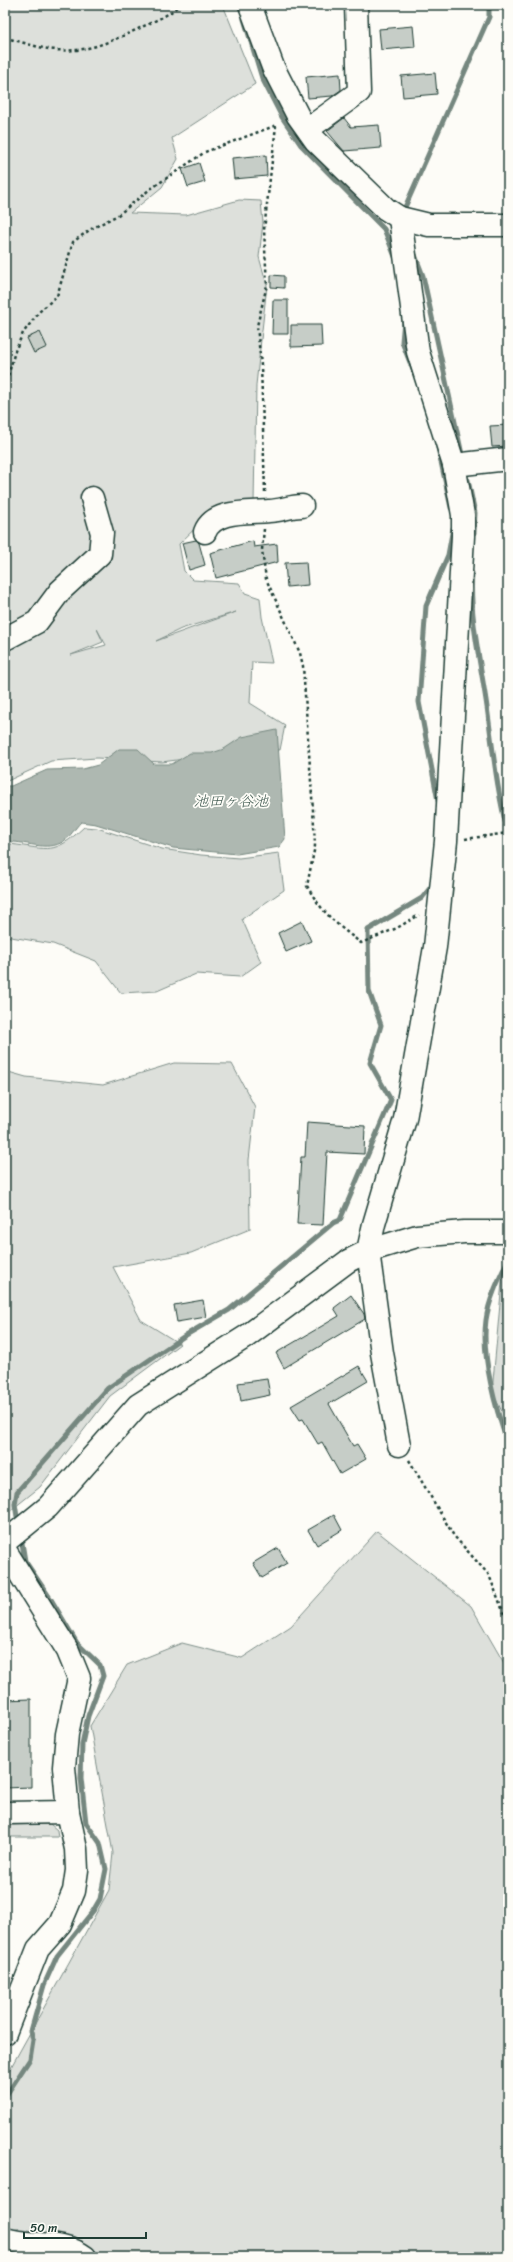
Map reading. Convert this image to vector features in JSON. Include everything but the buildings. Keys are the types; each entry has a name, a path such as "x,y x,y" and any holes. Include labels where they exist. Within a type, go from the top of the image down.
{"street":[{"path":"250,5 273,67 298,116 315,140 386,209 400,218 429,226 508,225"},
{"path":"308,129 359,92 356,5"},
{"path":"399,1445 382,1353 368,1251 374,1224 405,1119 435,947 446,841 463,536 463,515 454,466 418,352 400,218"},
{"path":"454,466 508,459"},
{"path":"5,639 38,622 60,591 100,554 102,533 92,498"},
{"path":"205,532 214,520 250,512 265,512 302,506"},
{"path":"5,1542 48,1507 138,1405 247,1336 348,1261 368,1251 417,1236 464,1232 508,1232"},
{"path":"5,1550 68,1651 79,1678 67,1734 64,1767 68,1812 76,1848 77,1870 74,1891 60,1924 38,1949 5,2033"},
{"path":"5,1813 68,1812"},
{"path":"5,2239 16,2243 38,2244 70,2250 85,2257"}],"path":[{"path":"5,38 49,49 73,51 90,49 126,34 169,13 179,5"},
{"path":"5,387 15,351 23,333 40,312 57,296 73,242 82,234 118,215 149,190 205,152 276,126 264,230 267,285 257,326 261,365 265,512 262,550 266,579 300,653 303,666 315,846 307,886 319,907 332,921 361,943 397,928 439,904"},
{"path":"446,841 508,833"},
{"path":"399,1445 454,1536 488,1575 503,1611 508,1618"}],"shaded area":[{"path":"5,5 223,5 255,84 172,138 178,159 162,187 130,213 186,215 239,200 261,201 263,223 259,257 267,285 256,385 254,503 213,511 179,544 184,571 193,580 239,583 245,593 260,598 262,617 272,663 252,662 250,703 285,725 280,750 239,744 213,755 162,762 97,758 51,761 5,782","holes":["236,612 156,641 181,629","97,629 106,645 71,655 103,642"]},
{"path":"84,827 97,828 162,849 201,855 239,858 279,853 284,890 242,919 261,962 240,977 196,974 157,991 121,993 96,961 53,944 5,936 5,846 10,844 50,848 65,843"},
{"path":"174,1063 232,1064 255,1107 249,1160 250,1229 191,1253 113,1267 141,1320 180,1344 110,1396 40,1487 5,1515 5,1071 26,1077 103,1085"},
{"path":"508,1264 508,1423 492,1392 503,1271"},
{"path":"377,1531 471,1606 508,1670 508,2257 102,2257 68,2237 5,2226 5,2078 109,1890 113,1853 90,1726 127,1665 182,1643 242,1658 291,1626"},
{"path":"50,1824 57,1830 58,1837 5,1837 5,1825"}],"water":[{"name":"池田ヶ谷池","path":"277,730 285,839 279,847 237,854 173,848 96,824 81,822 64,841 50,846 5,842 5,786 11,786 47,770 83,769 98,765 119,749 138,749 154,764 172,764 190,753 212,753 224,749 242,737"}],"waterway":[{"path":"402,214 489,17 489,5"},
{"path":"244,19 262,78 282,117 301,145 384,229 396,259"},
{"path":"415,255 423,276 463,459"},
{"path":"404,320 402,342 413,370"},
{"path":"438,448 451,508"},
{"path":"468,480 475,513 474,533"},
{"path":"438,801 419,702 426,606 448,555 453,528"},
{"path":"472,573 472,606 476,640 498,786 508,833"},
{"path":"18,1523 15,1504 17,1492 108,1388 186,1335 229,1310 333,1223 340,1220 391,1100 370,1063 381,1025 369,991 368,930 422,898 434,883"},
{"path":"508,1260 489,1304 485,1335 488,1367 494,1400 508,1444"},
{"path":"5,2097 30,2059 33,2040 31,2031 44,1985 57,1956 93,1911 100,1899 106,1869 100,1843 86,1823 81,1778 82,1744 88,1716 103,1676 100,1665 77,1643 52,1601 25,1561 21,1537"}]}
